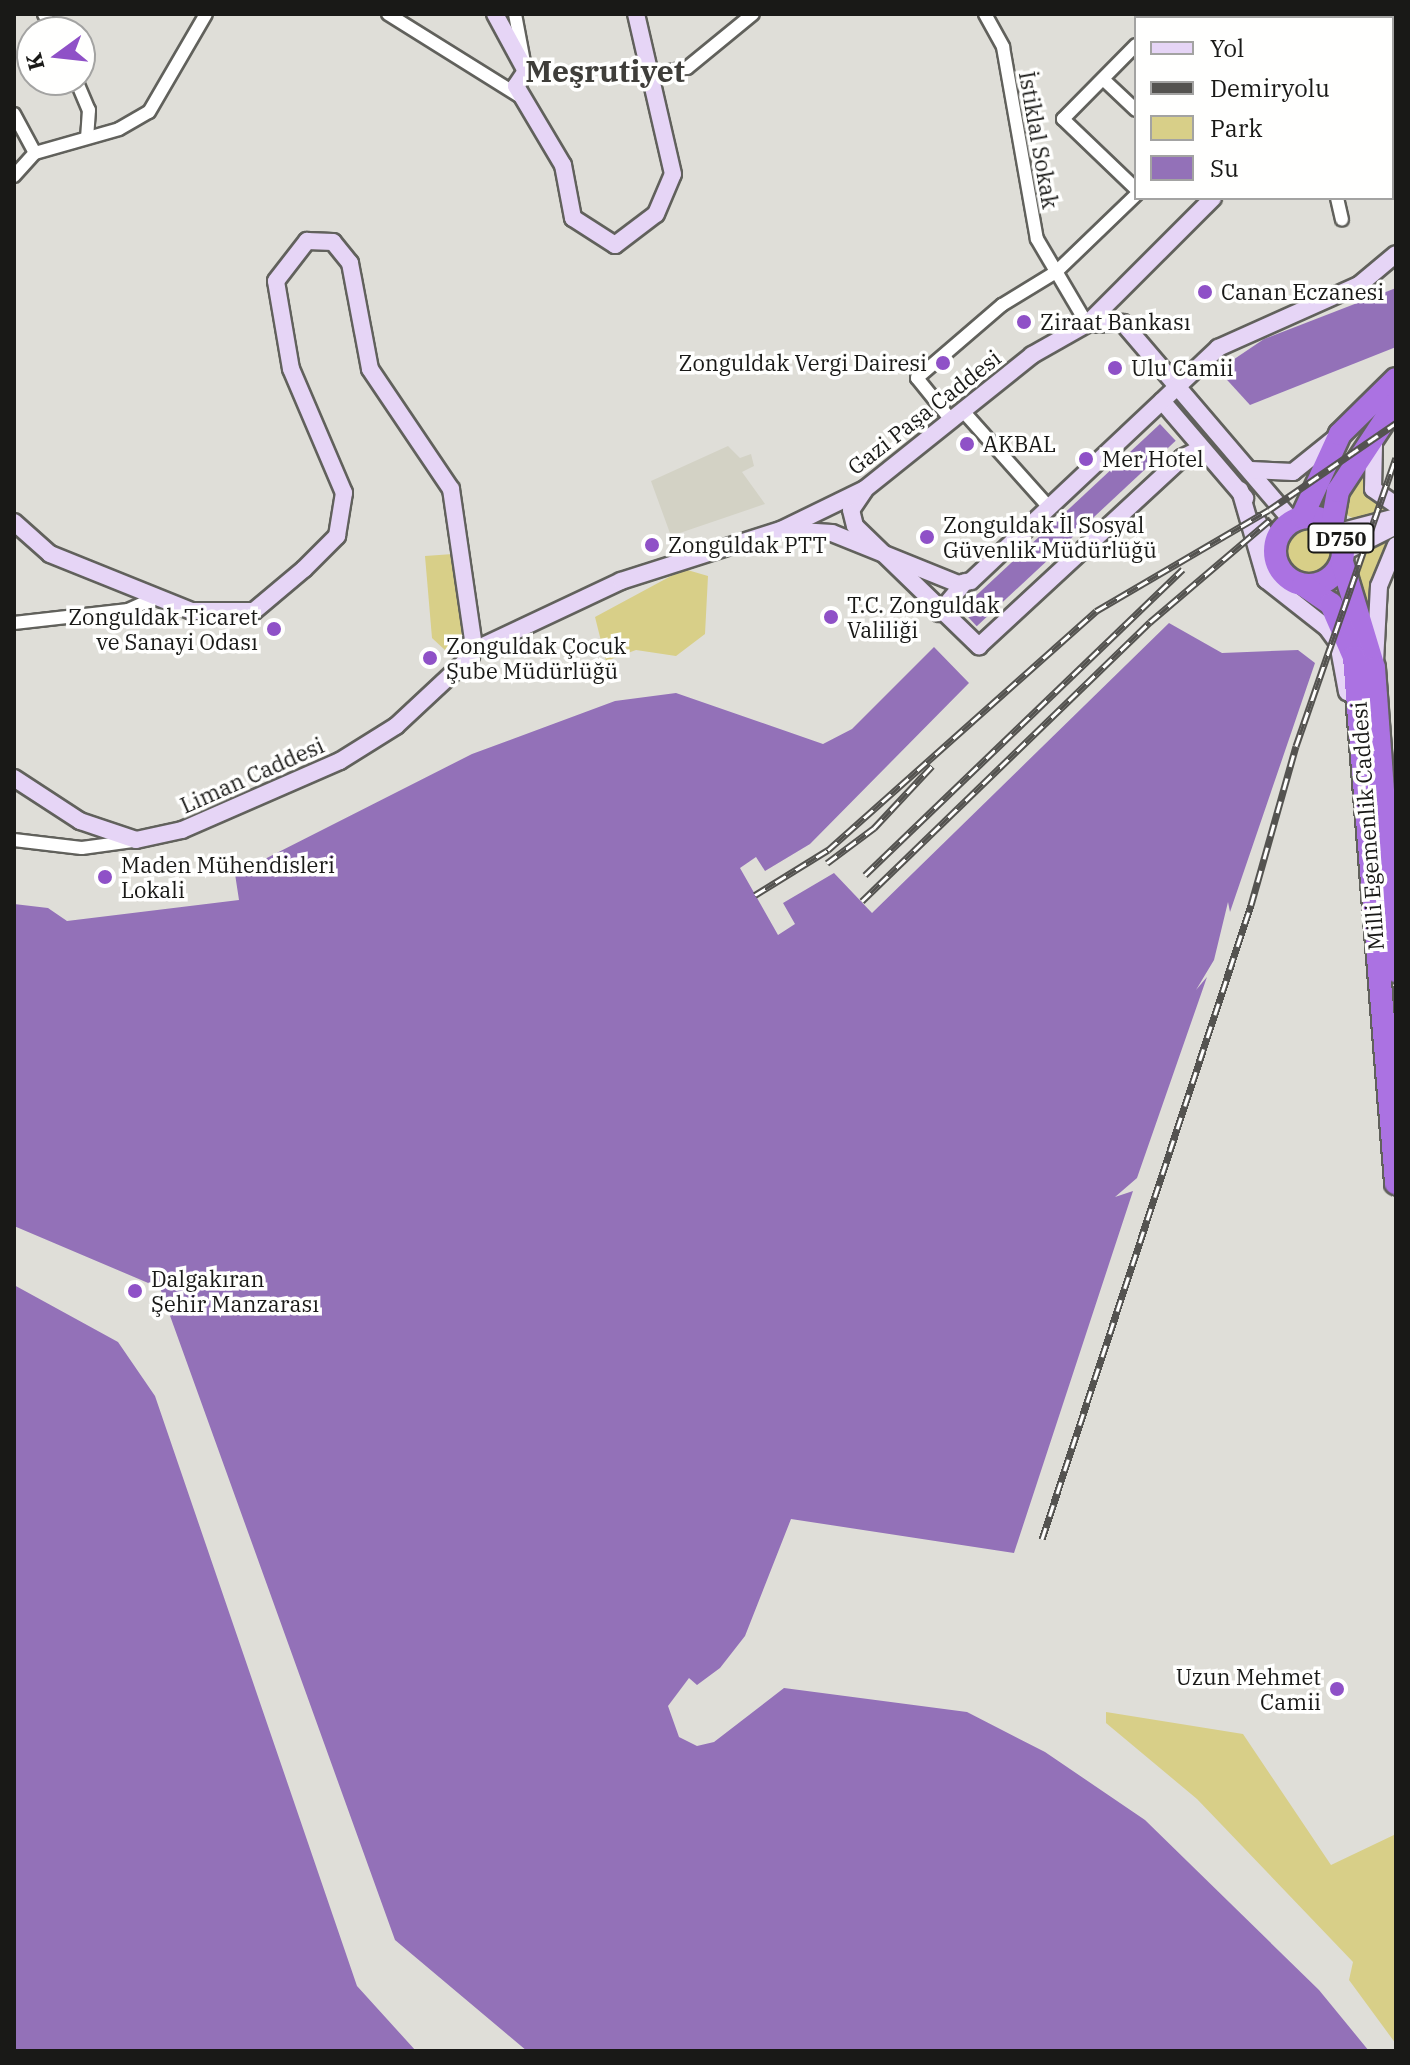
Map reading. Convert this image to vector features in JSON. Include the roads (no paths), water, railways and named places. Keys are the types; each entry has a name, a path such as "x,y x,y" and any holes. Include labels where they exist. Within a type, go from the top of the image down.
{"highway":[{"name":"D750","path":"1275,552 1297,519 1340,434 1396,379"},
{"name":"D750","path":"1303,585 1322,583 1339,543 1338,491 1391,408"},
{"name":"D750","path":"1297,519 1339,543"},
{"name":"Milli Egemenlik Caddesi","path":"1339,543 1374,668 1396,971"},
{"name":"Milli Egemenlik Caddesi","path":"1275,552 1283,574 1331,604 1350,640 1396,1183"}],"main road":[{"path":"495,14 526,71 516,86 563,165 573,218 615,245 656,214 673,174 655,74 636,14"},
{"name":"Gazi Paşa Caddesi","path":"477,647 621,581 781,530 865,489 1032,355 1087,324 1211,200"},
{"path":"14,522 50,554 155,598 226,616 254,611 337,536 345,514 342,473 291,369 276,281 307,241 333,242 350,263 370,369 451,489 477,647"},
{"path":"944,617 965,582 1218,348 1359,285 1396,254"},
{"path":"1087,324 1123,323 1226,443 1297,519"},
{"path":"1162,401 1240,490 1275,552"},
{"path":"1391,408 1369,477 1373,489 1396,505"},
{"path":"1251,470 1293,472 1340,434"},
{"path":"865,489 852,521 968,641 987,642 1182,458 1202,448"},
{"path":"1240,490 1266,580 1338,643 1360,750"},
{"path":"1339,543 1396,517"},
{"path":"1339,543 1396,526"},
{"path":"781,530 832,533 885,557 965,582"},
{"path":"1374,668 1379,586 1396,545"},
{"name":"Liman Caddesi","path":"136,840 224,815 340,761 396,726 477,647"},
{"path":"14,778 80,821 136,840"}],"street":[{"path":"14,176 35,153 87,137 149,112 206,14"},
{"path":"388,14 527,101"},
{"path":"515,14 526,71"},
{"path":"655,74 687,68 753,14"},
{"name":"İstiklal Sokak","path":"985,14 1003,47 1037,239 1087,324"},
{"path":"1134,47 1063,119 1134,187"},
{"path":"1103,79 1134,108"},
{"path":"83,96 89,110 87,137"},
{"path":"14,114 35,153"},
{"path":"1048,506 917,378 1002,305 1056,272 1134,197"},
{"path":"1337,200 1342,219"},
{"path":"14,623 128,610 155,598"},
{"name":"Liman Caddesi","path":"14,840 82,848 136,840"}],"water":[{"path":"1396,288 1396,347 1250,405 1218,370 1264,339"},
{"path":"1160,424 1176,441 977,626 961,610"},
{"path":"1169,623 1222,653 1298,650 1315,663 1230,912 1228,902 1214,960 1196,990 1207,977 1137,1178 1115,1197 1133,1191 1014,1553 791,1519 745,1636 720,1668 697,1685 689,1678 668,1706 679,1737 697,1746 714,1742 784,1688 967,1712 1045,1752 1145,1820 1319,1990 1369,2051 527,2051 395,1940 160,1288 14,1226 14,904 48,908 67,921 239,900 235,874 472,754 615,701 676,693 823,744 852,729 934,647 969,683 810,844 765,871 756,857 740,868 778,935 795,924 783,903 834,873 872,913"},
{"path":"14,1285 118,1342 155,1396 357,1986 416,2051 14,2051"}],"railway":[{"path":"755,895 828,850 1096,611 1269,510 1396,423"},
{"path":"1042,1539 1251,905 1296,746 1396,458"},
{"path":"862,901 1150,622 1271,519"},
{"path":"865,875 1183,569"},
{"path":"827,863 874,828 932,766"}],"place":[{"name":"Canan Eczanesi","path":"1205,292"},
{"name":"Ziraat Bankası","path":"1024,322"},
{"name":"Zonguldak Vergi Dairesi","path":"943,363"},
{"name":"Ulu Camii","path":"1115,368"},
{"name":"AKBAL","path":"967,444"},
{"name":"Mer Hotel","path":"1086,459"},
{"name":"Zonguldak İl Sosyal Güvenlik Müdürlüğü","path":"927,537"},
{"name":"Zonguldak PTT","path":"652,545"},
{"name":"T.C. Zonguldak Valiliği","path":"831,617"},
{"name":"Zonguldak Ticaret ve Sanayi Odası","path":"274,629"},
{"name":"Zonguldak Çocuk Şube Müdürlüğü","path":"430,658"},
{"name":"Maden Mühendisleri Lokali","path":"105,877"},
{"name":"Dalgakıran Şehir Manzarası","path":"135,1291"},
{"name":"Uzun Mehmet Camii","path":"1337,1689"}],"district":[{"name":"Meşrutiyet","path":"605,71"}]}
